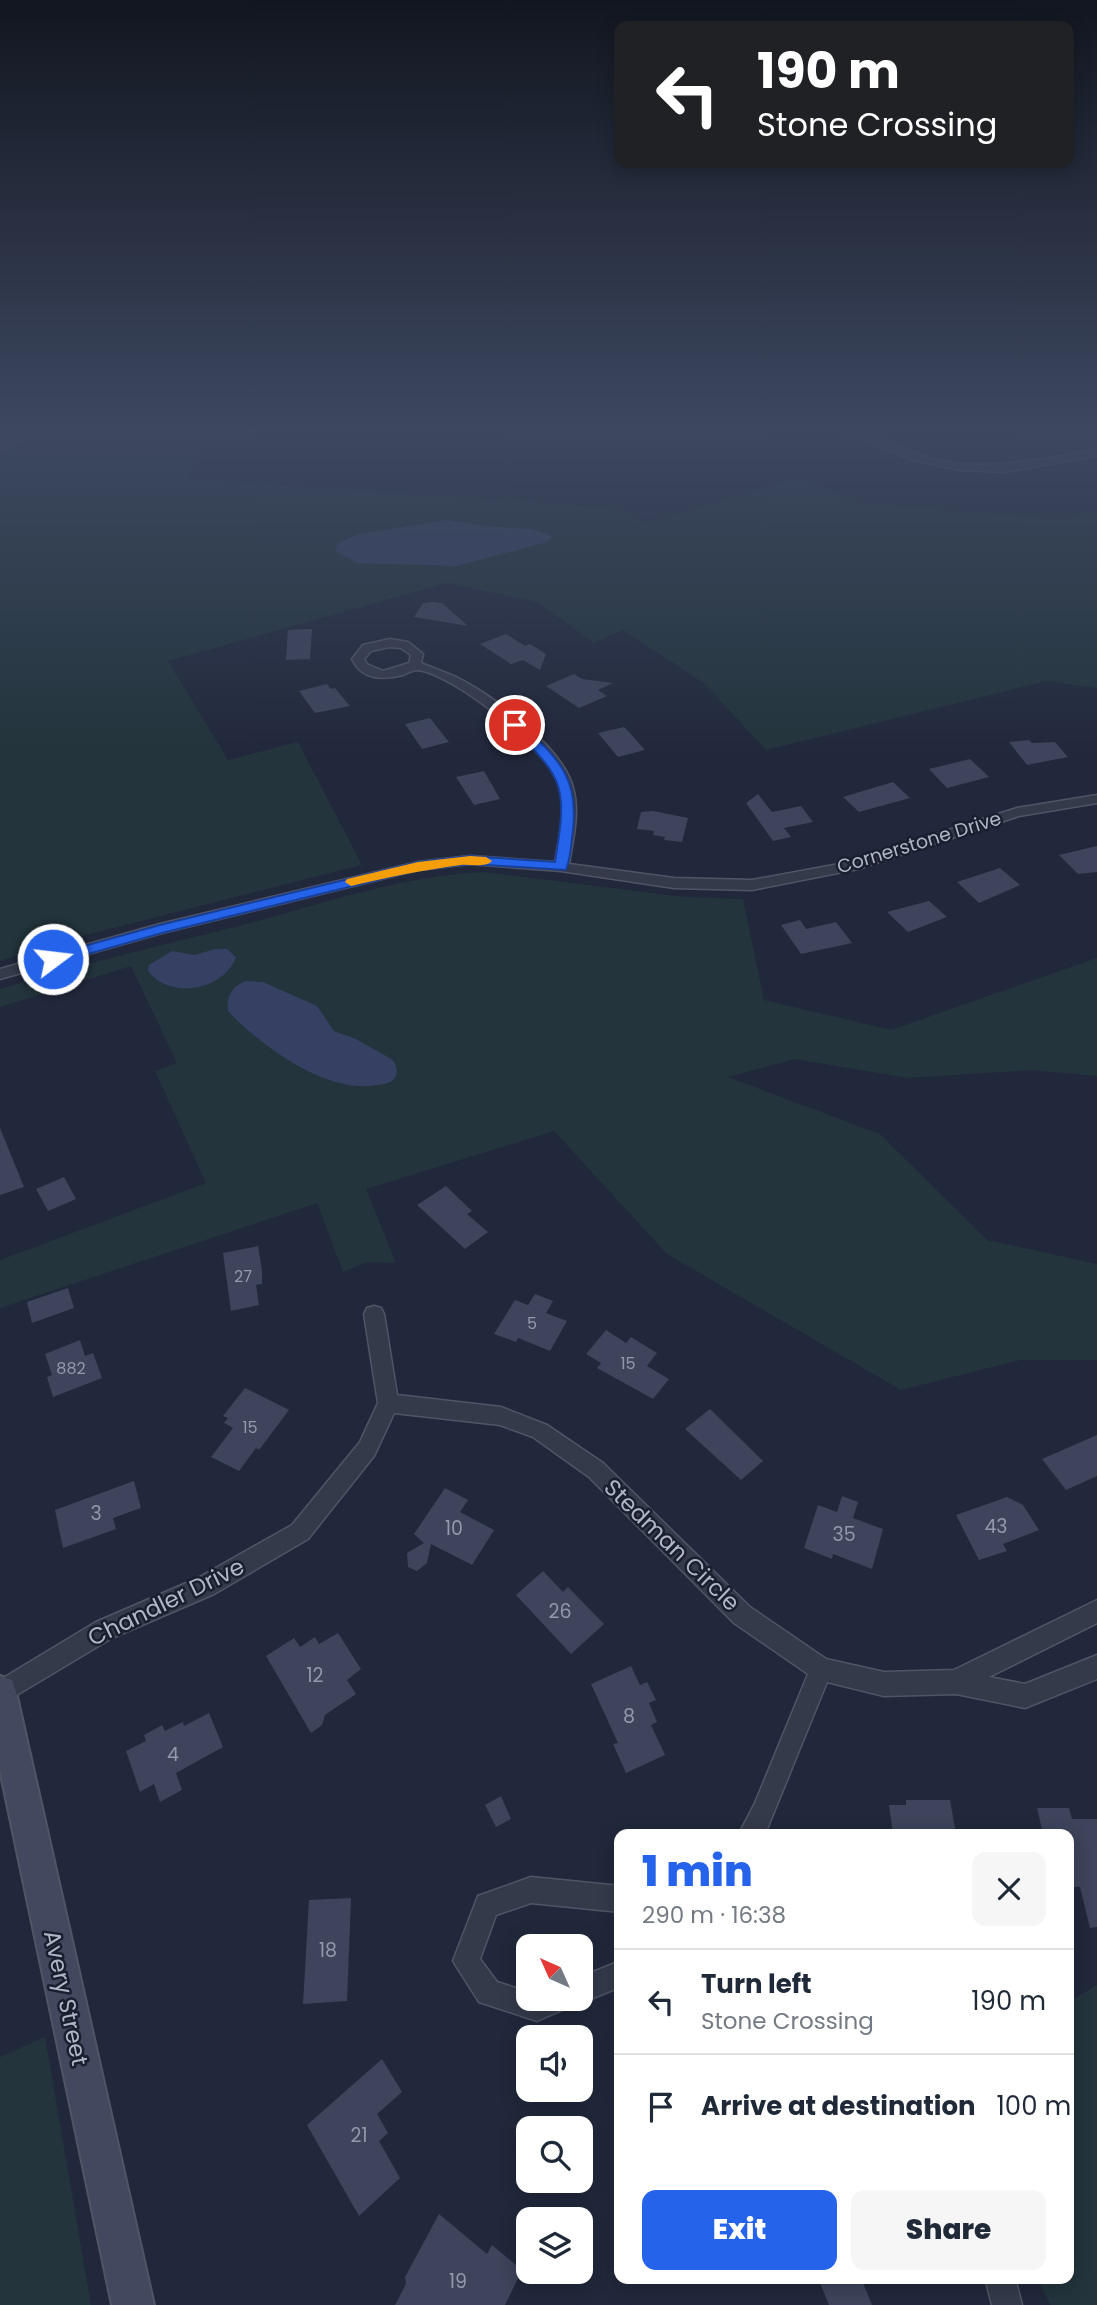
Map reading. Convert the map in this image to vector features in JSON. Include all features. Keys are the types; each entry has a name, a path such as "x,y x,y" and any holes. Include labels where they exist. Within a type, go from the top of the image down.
{"main road":[{"name":"Avery Street","path":"0,1692 133,2305"}],"street":[{"path":"415,665 460,684 515,725 548,755 565,782 568,824 561,867"},
{"name":"Cornerstone Drive","path":"0,974 160,929 418,866 470,860 561,867 674,883 752,885 853,866 1017,812 1097,799"},
{"path":"374,1314 388,1403"},
{"name":"Stedman Circle","path":"388,1403 501,1416 540,1431 596,1470 742,1615 821,1669 884,1684 956,1682 1025,1696 1097,1667"},
{"name":"Chandler Drive","path":"0,1692 104,1630 206,1586 300,1532 367,1449 388,1403"},
{"name":"Stedman Circle","path":"956,1682 1097,1611"},
{"path":"754,1829 764,1811 821,1669"},
{"path":"516,2002 488,1993 466,1961 487,1905 531,1889 614,1898"},
{"path":"593,1985 614,1976"},
{"path":"1002,2284 1007,2305"}],"shaded area":[{"path":"0,541 1097,541 1097,688 1046,681 766,750 705,684 623,630 594,643 537,602 447,583 168,661 228,760 298,742 362,865 62,941 0,961"},
{"path":"483,872 684,897 743,899 764,1000 891,1030 1097,958 1097,1076 1032,1070 908,1078 795,1059 728,1077 880,1134 987,1240 1097,1264 1097,1360 1020,1360 901,1390 667,1254 554,1131 366,1189 396,1263 367,1262 343,1272 317,1203 0,1308 0,1260 206,1183 155,1071 177,1063 131,966 0,1007 0,989 367,891 454,874"},
{"path":"1097,1985 1097,2305 1051,2305 1040,2284 1074,2284 1074,1999"},
{"path":"45,2037 91,2305 0,2305 0,2057"}],"water":[{"path":"344,541 548,541 457,566 357,563 335,551 338,543"},
{"path":"215,949 227,949 236,957 230,969 208,984 195,988 169,986 148,971 149,965 172,951 195,955"},
{"path":"246,981 263,982 317,1006 334,1031 356,1039 393,1060 397,1070 395,1078 378,1085 358,1086 338,1083 296,1065 258,1039 228,1011 231,992"}],"building":[{"path":"423,603 442,603 468,626 414,617"},
{"path":"312,629 310,659 286,660 288,630"},
{"path":"506,634 525,646 530,644 546,654 540,670 523,660 511,664 480,644"},
{"path":"574,674 582,679 613,683 598,690 607,696 579,708 546,686"},
{"path":"327,684 331,689 335,688 350,706 315,713 299,691"},
{"path":"430,718 449,742 422,749 405,724"},
{"path":"624,727 645,750 618,757 598,733"},
{"path":"1029,740 1032,743 1055,742 1068,757 1027,765 1009,742"},
{"path":"970,759 989,777 947,788 929,769"},
{"path":"484,771 500,799 474,805 456,777"},
{"path":"893,782 910,798 859,812 843,797"},
{"path":"758,794 772,812 801,806 813,822 784,828 791,837 773,841 746,803"},
{"path":"653,811 688,818 682,842 664,840 665,837 653,835 654,831 637,829 641,812"},
{"path":"1097,846 1097,872 1078,874 1059,855"},
{"path":"1000,868 1020,885 979,903 957,882"},
{"path":"929,901 947,917 908,932 887,912"},
{"path":"800,920 806,929 836,922 852,943 801,954 781,925"},
{"path":"0,1128 24,1187 0,1195"},
{"path":"64,1177 76,1199 48,1211 36,1189"},
{"path":"446,1186 472,1211 467,1214 488,1232 465,1249 417,1205"},
{"path":"258,1246 262,1270 262,1284 256,1285 259,1305 231,1311 223,1253"},
{"path":"68,1288 74,1308 32,1323 27,1302"},
{"path":"535,1294 553,1301 546,1313 567,1321 550,1351 518,1338 516,1342 494,1334 515,1300 528,1305"},
{"path":"606,1330 626,1343 631,1337 657,1353 647,1366 669,1379 653,1399 597,1368 601,1363 586,1354"},
{"path":"80,1340 85,1356 93,1353 102,1378 53,1397 47,1377 52,1375 45,1354"},
{"path":"245,1388 289,1410 259,1450 256,1448 239,1471 211,1457 233,1428 224,1423 228,1418 223,1416"},
{"path":"710,1409 763,1461 741,1480 685,1429"},
{"path":"1097,1435 1097,1476 1066,1490 1042,1459"},
{"path":"134,1481 141,1508 113,1518 116,1529 63,1548 55,1510"},
{"path":"445,1488 468,1500 460,1512 494,1530 472,1565 431,1544 427,1563 417,1571 408,1567 407,1553 424,1543 414,1534"},
{"path":"842,1496 858,1502 853,1518 883,1529 872,1569 833,1554 832,1559 804,1548 818,1505 837,1512"},
{"path":"1007,1497 1023,1505 1039,1530 1003,1544 1007,1551 979,1560 956,1515"},
{"path":"543,1571 563,1592 568,1587 604,1624 571,1654 516,1595"},
{"path":"338,1633 361,1669 347,1680 356,1694 325,1715 322,1725 311,1733 266,1656 294,1638 300,1647 315,1637 319,1644"},
{"path":"631,1666 640,1685 647,1682 656,1700 649,1703 657,1722 651,1725 665,1755 626,1773 613,1744 618,1743 591,1684"},
{"path":"209,1713 223,1747 176,1773 182,1790 160,1802 154,1784 140,1792 126,1751 146,1741 144,1735 162,1725 165,1731 183,1722 184,1726"},
{"path":"501,1796 511,1819 496,1827 485,1805"},
{"path":"906,1800 950,1800 955,1829 892,1829 889,1805 906,1805"},
{"path":"1037,1808 1069,1808 1072,1819 1097,1819 1097,1927 1090,1928 1080,1887 1074,1887 1074,1829 1042,1829"},
{"path":"351,1898 347,2001 303,2004 309,1900"},
{"path":"382,2059 402,2092 377,2114 388,2133 379,2141 400,2178 359,2216 307,2125"},
{"path":"439,2214 487,2254 492,2245 516,2265 516,2282 505,2305 395,2305 406,2284 405,2277"},
{"path":"820,2284 863,2284 872,2305 829,2305"}],"slow traffic":[{"path":"351,882 418,866 470,860 486,861"}],"route":[{"path":"53,959 160,929 418,866 470,860 561,867 568,824 565,782 548,755 515,725"}]}
